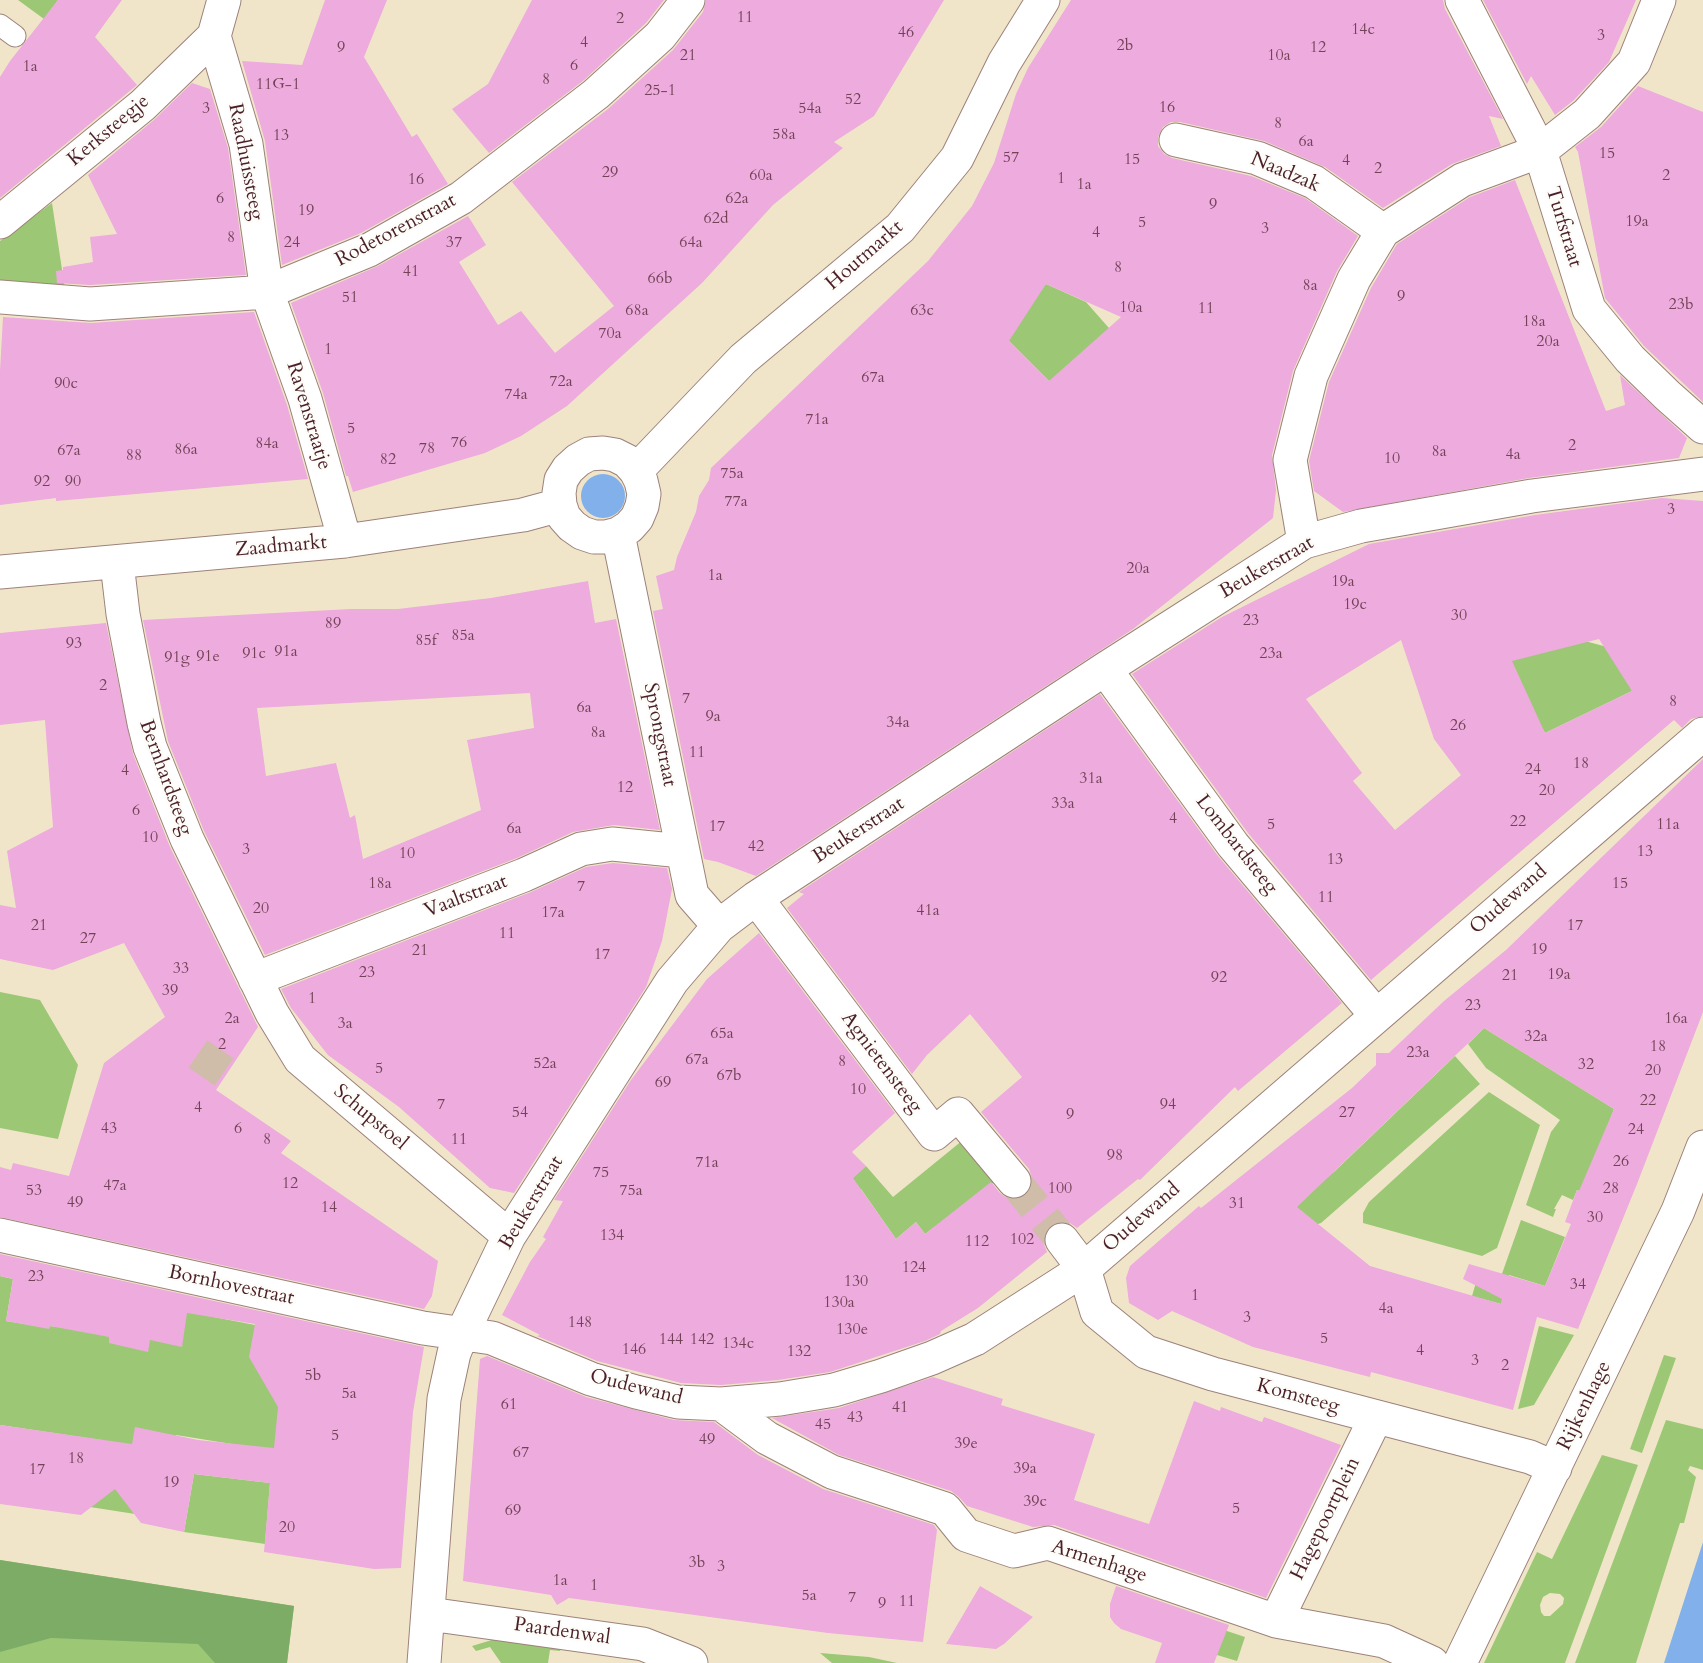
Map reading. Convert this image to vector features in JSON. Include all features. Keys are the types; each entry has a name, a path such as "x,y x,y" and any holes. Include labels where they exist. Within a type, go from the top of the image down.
{"street":[{"path":"214,36 224,0"},
{"name":"Rodetorenstraat","path":"0,297 90,304 267,292 369,250 461,198 596,94 660,36 688,0"},
{"name":"Houtmarkt","path":"636,471 743,359 900,228 957,158 1004,63 1043,0"},
{"name":"Turfstraat","path":"1462,0 1540,151 1589,309 1630,358 1703,427"},
{"path":"1304,542 1290,460 1311,376 1354,279 1383,231 1462,180 1540,151 1587,114 1634,62 1659,0"},
{"name":"Kerksteegje","path":"0,222 143,105 214,36"},
{"name":"Raadhuissteeg","path":"214,36 246,144 267,292"},
{"name":"Naadzak","path":"1176,140 1257,158 1314,182 1383,231"},
{"name":"Ravenstraatje","path":"267,292 305,399 345,541"},
{"path":"589,454 615,455 627,461 636,471 644,494 642,506 629,527 618,534 606,537 594,537 582,533 564,517 560,506 561,480 568,469 589,454"},
{"name":"Beukerstraat","path":"424,1663 444,1399 454,1353 509,1236 672,981 719,926 756,898 1105,669 1304,542 1361,526 1532,496 1703,474"},
{"name":"Zaadmarkt","path":"0,572 345,541 523,515 560,506"},
{"name":"Sprongstraat","path":"618,534 692,895 719,926"},
{"name":"Bernhardsteeg","path":"117,563 123,614 150,747 187,839 255,979"},
{"name":"Lombardsteeg","path":"1105,669 1233,845 1376,1015"},
{"name":"Oudewand","path":"462,1334 492,1338 591,1379 636,1392 678,1402 721,1404 780,1399 834,1390 932,1358 975,1339 1084,1269 1703,734"},
{"name":"Vaaltstraat","path":"255,979 524,874 581,849 612,844 682,851"},
{"name":"Agnietensteeg","path":"756,898 934,1134 958,1114 1014,1180"},
{"name":"Schupstoel","path":"255,979 272,1013 300,1059 509,1236"},
{"name":"Rijkenhage","path":"1460,1663 1555,1468 1691,1215 1703,1147"},
{"name":"Bornhovestraat","path":"0,1235 423,1328 462,1334"},
{"path":"1062,1240 1084,1269"},
{"name":"Komsteeg","path":"1084,1269 1097,1312 1146,1352 1213,1374 1530,1457 1555,1468"},
{"name":"Armenhage","path":"721,1404 767,1438 832,1472 945,1509 966,1535 1014,1551 1048,1543 1276,1621 1384,1641 1432,1663"},
{"name":"Hagepoortplein","path":"1276,1621 1376,1417"},
{"name":"Paardenwal","path":"429,1614 643,1644 691,1663"}],"green space":[{"path":"18,0 58,0 44,19"},
{"path":"52,203 66,296 0,289 0,241"},
{"path":"1046,284 1086,302 1138,361 1049,381 1004,336"},
{"path":"1585,641 1618,650 1632,691 1545,733 1505,662"},
{"path":"0,992 40,1000 78,1065 58,1139 0,1128"},
{"path":"1484,1028 1614,1109 1582,1192 1577,1190 1573,1200 1562,1195 1554,1209 1556,1209 1553,1217 1526,1205 1551,1132 1560,1120 1486,1068 1468,1044"},
{"path":"1455,1056 1480,1084 1321,1223 1236,1253 1335,1171"},
{"path":"1489,1092 1540,1125 1497,1248 1482,1256 1363,1223 1363,1213 1369,1202"},
{"path":"963,1140 997,1180 925,1234 916,1222 896,1239 861,1189 830,1208 825,1203 866,1166 893,1197"},
{"path":"1521,1220 1565,1237 1545,1286 1509,1275 1501,1304 1472,1296 1477,1279 1498,1285"},
{"path":"0,1276 13,1279 6,1321 150,1340 157,1306 255,1325 299,1401 275,1451 176,1435 135,1514 90,1507 101,1440 0,1425"},
{"path":"1539,1326 1574,1335 1534,1405 1518,1409"},
{"path":"1664,1355 1676,1358 1642,1453 1630,1449"},
{"path":"1666,1420 1703,1429 1703,1470 1690,1466 1688,1470 1696,1477 1684,1523 1680,1523 1636,1663 1575,1663"},
{"path":"1602,1455 1638,1465 1565,1663 1484,1663 1537,1552 1552,1559","holes":["1550,1593 1560,1594 1564,1598 1563,1604 1550,1616 1544,1616 1540,1605 1543,1597"]},
{"path":"194,1474 270,1483 265,1544 184,1532"},
{"path":"0,1560 294,1606 287,1663 0,1663"},
{"path":"0,1560 294,1606 287,1663 215,1663 198,1644 51,1638 0,1652"},
{"path":"1173,1613 1245,1637 1237,1661 1217,1655"},
{"path":"495,1639 562,1645 560,1651 550,1650 548,1663 501,1663 490,1647 476,1651 472,1646"},
{"path":"820,1653 869,1657 897,1663 832,1663"}],"water":[{"path":"603,474 619,480 625,496 619,512 603,518 587,512 581,496 587,480"},
{"path":"1703,1542 1703,1663 1664,1663"}],"building":[{"path":"58,0 122,0 95,37 137,85 0,198 0,77"},
{"path":"325,0 387,0 364,57 412,137 417,134 448,184 361,233 282,265 265,141 242,61 302,65"},
{"path":"532,0 664,0 646,23 584,80 489,153 452,109 488,84"},
{"path":"706,0 944,0 874,116 834,142 843,148 773,205 702,283 567,406 521,436 485,453 353,492 348,476 346,476 323,393 291,303 378,266 468,216 486,245 459,262 498,325 521,311 555,353 614,306 512,182 608,109 673,50 703,12"},
{"path":"1071,0 1443,0 1445,9 1503,119 1489,116 1501,146 1452,164 1383,208 1325,167 1264,141 1180,122 1171,122 1163,127 1158,137 1158,146 1164,154 1172,158 1251,176 1305,198 1358,236 1337,271 1293,371 1272,455 1276,490 1273,518 1133,629 756,876 704,859 653,611 663,609 656,576 674,570 677,557 696,512 699,496 709,480 711,468 928,261 972,206 994,163 1016,94 1028,68","holes":["1046,284 1121,317 1049,381 1009,341"]},
{"path":"1483,0 1636,0 1609,62 1574,100 1555,115 1531,76 1527,84"},
{"path":"192,83 210,89 228,148 246,275 90,285 57,283 56,271 63,270 63,267 93,262 90,237 117,234 88,175 155,119"},
{"path":"1638,86 1703,112 1703,402 1644,346 1605,298 1578,152 1575,147 1601,127"},
{"path":"1515,180 1606,411 1625,405 1620,375 1687,438 1679,458 1529,478 1343,512 1314,491 1309,461 1329,382 1371,288 1397,244 1470,197"},
{"path":"254,312 287,405 308,479 56,501 56,498 0,505 0,371 3,317 91,323"},
{"path":"1662,498 1703,501 1703,716 1691,719 1682,728 1674,720 1371,980 1248,833 1132,674 1222,617 1369,544 1535,515","holes":["1599,639 1632,691 1545,733 1512,661","1401,640 1434,739 1461,775 1395,830 1353,781 1362,773 1306,699"]},
{"path":"588,581 595,623 616,619 660,830 614,825 573,832 517,858 265,955 204,831 168,741 143,620 351,609 398,609 491,598","holes":["530,693 534,728 467,740 481,810 363,859 355,815 350,818 336,763 266,776 257,708"]},
{"path":"106,623 133,754 170,847 258,1027 216,1090 291,1141 281,1153 438,1261 432,1296 424,1309 0,1217 0,1167 11,1170 13,1163 69,1176 104,1063 165,1017 124,943 53,970 0,959 0,905 16,908 7,851 53,827 45,720 0,725 0,633"},
{"path":"1100,694 1218,856 1342,1003 1238,1091 1235,1087 1140,1180 1138,1179 1077,1228 1070,1223 1060,1221 1050,1225 1043,1242 1047,1252 978,1308 941,1331 940,1334 925,1341 830,1372 721,1385 681,1383 597,1361 537,1336 540,1335 502,1315 530,1262 546,1239 543,1237 563,1201 554,1200 631,1080 707,979 759,933 895,1113 852,1152 866,1166 853,1178 896,1239 916,1222 925,1234 991,1182 1008,1199 1018,1199 1026,1195 1031,1188 1032,1178 1029,1169 981,1112 1022,1077 970,1014 927,1055 912,1074 787,908 804,894 799,892"},
{"path":"1703,759 1703,1012 1578,1329 1537,1317 1513,1410 1371,1372 1370,1377 1253,1347 1172,1311 1158,1320 1129,1303 1126,1278 1130,1266 1199,1206 1201,1208 1352,1088 1376,1065 1376,1053 1389,1053 1444,1001 1506,950","holes":["1484,1028 1614,1109 1579,1191 1577,1190 1565,1222 1571,1224 1545,1286 1469,1264 1463,1279 1502,1299 1501,1304 1370,1266 1297,1207"]},
{"path":"613,863 667,868 672,889 662,941 646,987 514,1193 490,1188 399,1107 328,1055 291,1008 281,989 531,892 586,867"},
{"path":"0,1254 424,1347 413,1412 401,1568 374,1569 264,1552 270,1483 194,1474 184,1532 141,1523 115,1489 81,1515 0,1504 0,1425 132,1444 135,1427 198,1440 274,1448 278,1407 249,1357 255,1324 187,1313 182,1347 150,1340 148,1352 109,1343 109,1337 50,1326 49,1329 6,1321 13,1279 0,1276"},
{"path":"487,1356 586,1397 674,1420 714,1422 758,1455 823,1489 934,1525 937,1530 923,1642 828,1633 569,1598 557,1605 551,1595 463,1581 480,1359"},
{"path":"933,1377 1003,1399 1001,1405 1095,1434 1074,1500 1149,1524 1194,1401 1220,1411 1221,1407 1262,1422 1264,1417 1341,1445 1266,1598 1054,1525 1033,1527 967,1506 951,1491 839,1455 772,1418 839,1408"},
{"path":"980,1586 1033,1617 996,1649 946,1644"},
{"path":"1116,1586 1229,1625 1214,1663 1155,1663 1162,1643 1121,1629 1110,1617 1110,1604"}],"tunnel":[{"path":"198,1054 224,1072"},
{"path":"1014,1181 1062,1240"}]}
